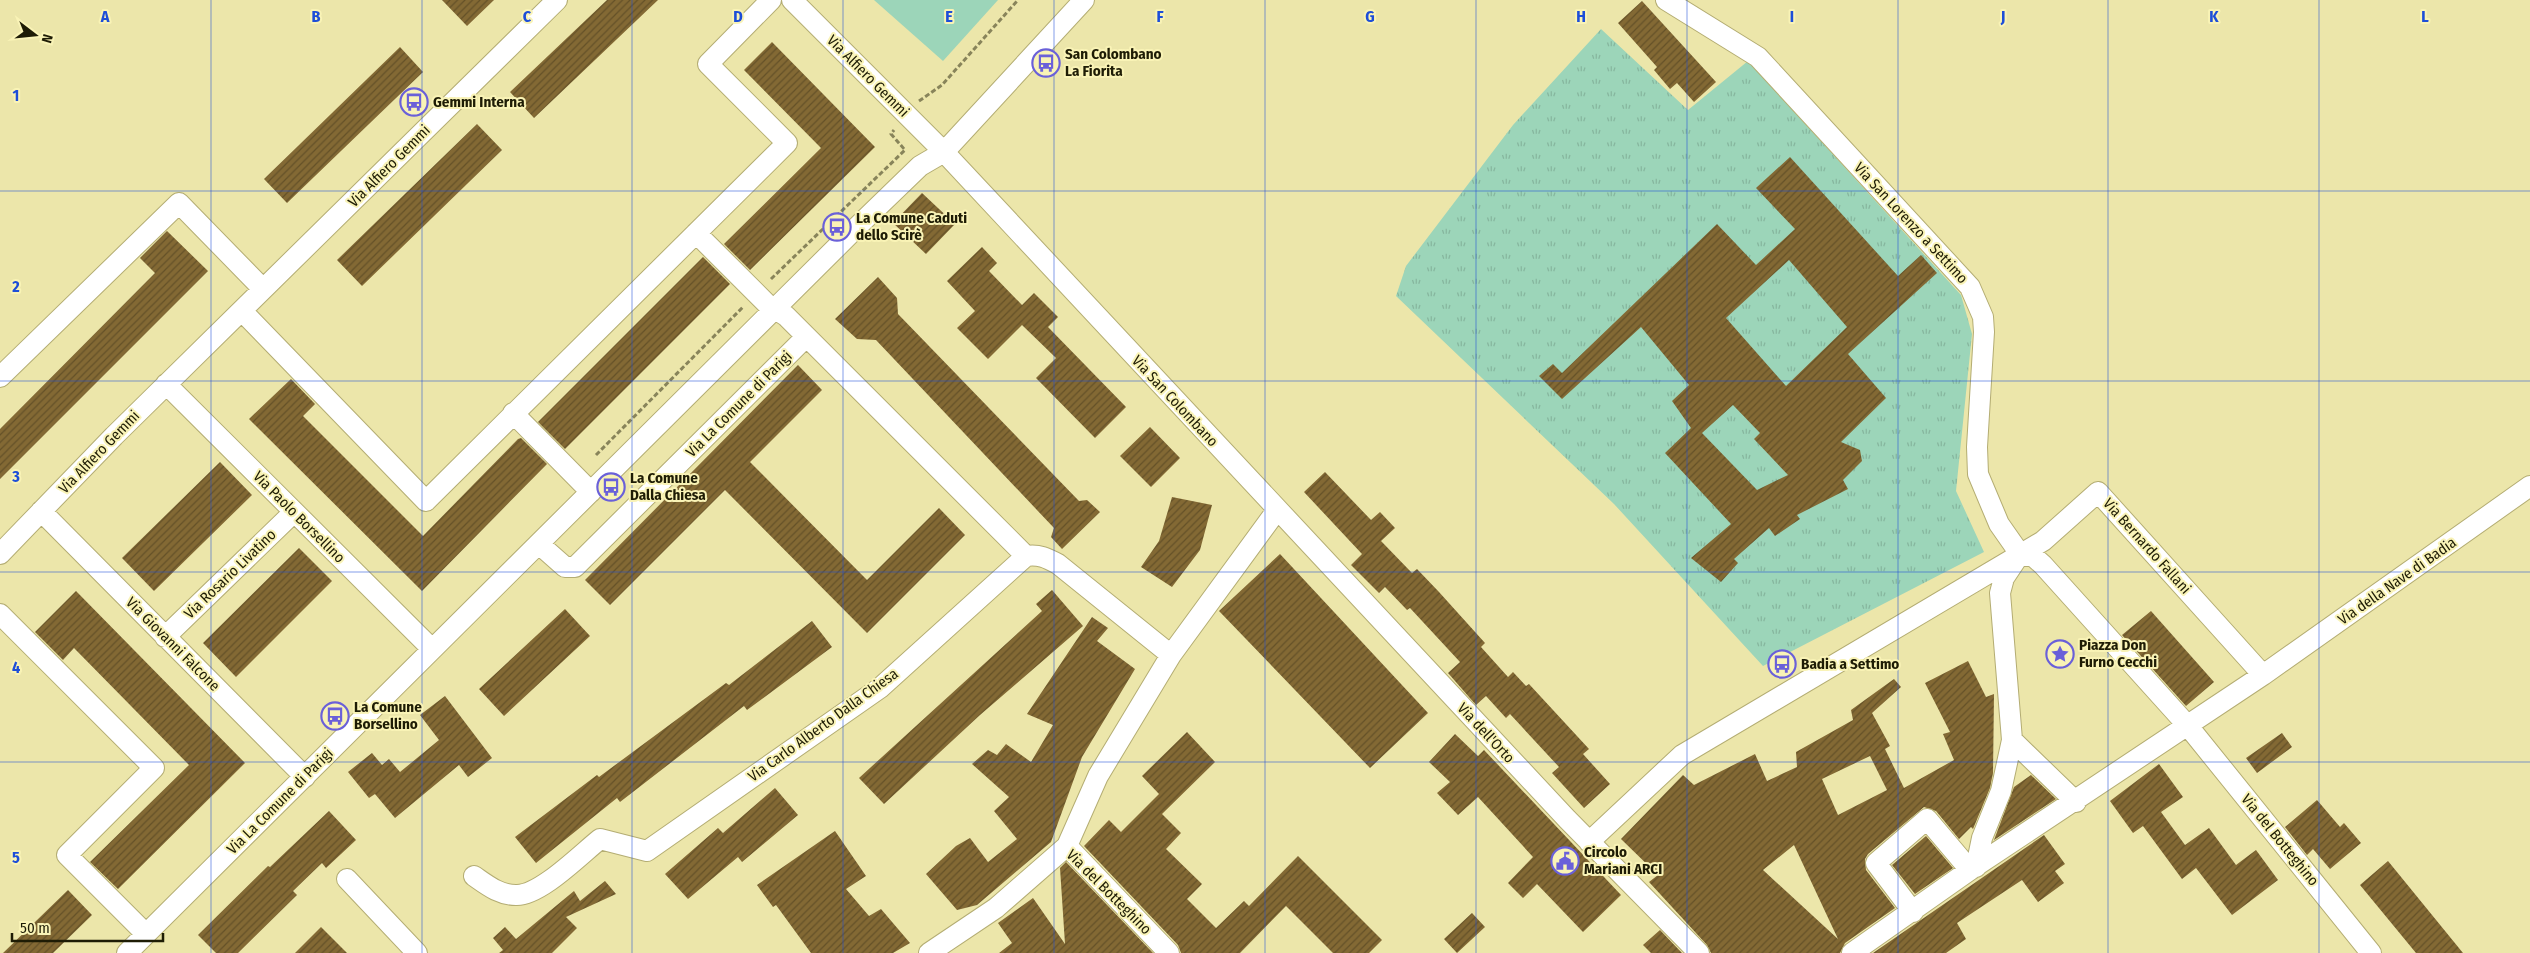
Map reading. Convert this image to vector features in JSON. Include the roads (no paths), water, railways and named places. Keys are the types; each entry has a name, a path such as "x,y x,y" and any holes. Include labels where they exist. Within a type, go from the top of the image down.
{"street":[{"name":"Via Alfiero Gemmi","path":"0,554 166,384 557,0"},
{"path":"242,311 426,501 787,143 708,64 771,0"},
{"name":"Via Alfiero Gemmi","path":"792,0 944,152"},
{"path":"944,152 1084,0"},
{"name":"Via San Lorenzo a Settimo","path":"1666,0 1758,58 1970,287 1983,317 1984,332 1977,447 1978,474 1999,524 2020,554"},
{"name":"Via La Comune di Parigi","path":"127,953 920,166 944,152"},
{"name":"Via San Colombano","path":"944,152 1277,510"},
{"path":"0,377 179,203 263,289"},
{"path":"696,233 757,293 806,337 1026,556 1040,556 1058,564 1171,655"},
{"name":"Via La Comune di Parigi","path":"539,544 565,567 575,567 806,337"},
{"name":"Via Paolo Borsellino","path":"166,384 432,649"},
{"path":"513,413 591,492"},
{"name":"Via della Nave di Badia","path":"2263,676 2530,486"},
{"name":"Via Bernardo Fallani","path":"2020,554 2043,542 2098,492 2263,676"},
{"path":"1067,846 1098,776 1171,655 1277,510"},
{"name":"Via dell'Orto","path":"1277,510 1589,842 1699,953"},
{"name":"Via Giovanni Falcone","path":"41,511 305,777"},
{"name":"Via Rosario Livatino","path":"165,637 294,512"},
{"path":"1973,869 1982,838 2002,791 2012,740 2000,593 2004,578 2020,554"},
{"path":"1589,842 1682,755 2020,554 2034,557 2043,565 2188,726"},
{"name":"Via Carlo Alberto Dalla Chiesa","path":"474,876 502,893 518,896 548,880 600,839 646,851 880,688 1026,556"},
{"path":"0,614 154,768 67,855 146,934"},
{"path":"1852,953 1973,869 2263,676"},
{"name":"Via del Botteghino","path":"2188,726 2372,953"},
{"path":"2012,740 2076,802"},
{"path":"1913,912 1876,863 1927,819 1973,869"},
{"name":"Via del Botteghino","path":"933,952 996,908 1067,846 1169,953"},
{"path":"347,879 417,953"}],"place":[{"name":"San Colombano La Fiorita","path":"1046,63"},
{"name":"Gemmi Interna","path":"414,102"},
{"name":"La Comune Caduti dello Scirè","path":"837,227"},
{"name":"La Comune Dalla Chiesa","path":"611,487"},
{"name":"Piazza Don Furno Cecchi","path":"2060,654"},
{"name":"Badia a Settimo","path":"1782,664"},
{"name":"La Comune Borsellino","path":"335,716"},
{"name":"Circolo Mariani ARCI","path":"1565,861"}]}
